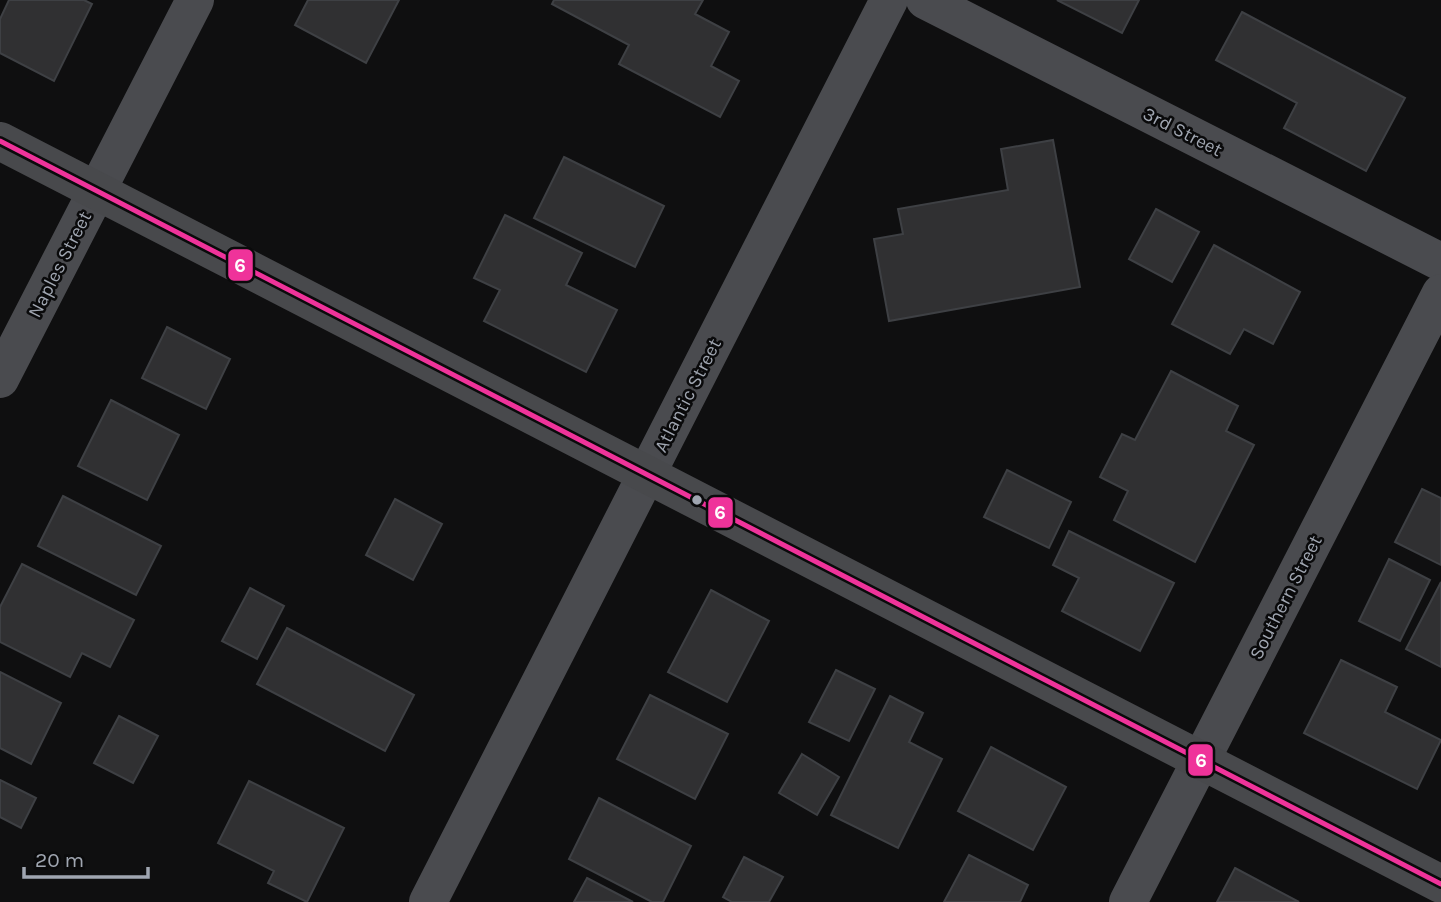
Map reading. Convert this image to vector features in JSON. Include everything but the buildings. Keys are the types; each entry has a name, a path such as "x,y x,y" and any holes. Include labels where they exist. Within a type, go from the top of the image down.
{"main road":[{"path":"0,141 1441,884"}],"street":[{"name":"Naples Street","path":"0,379 195,0"},
{"name":"Atlantic Street","path":"428,902 889,0"},
{"name":"3rd Street","path":"925,0 1441,262"},
{"name":"Southern Street","path":"1128,902 1441,293"}],"transit line":[{"name":"6","path":"0,141 1441,884"}]}
